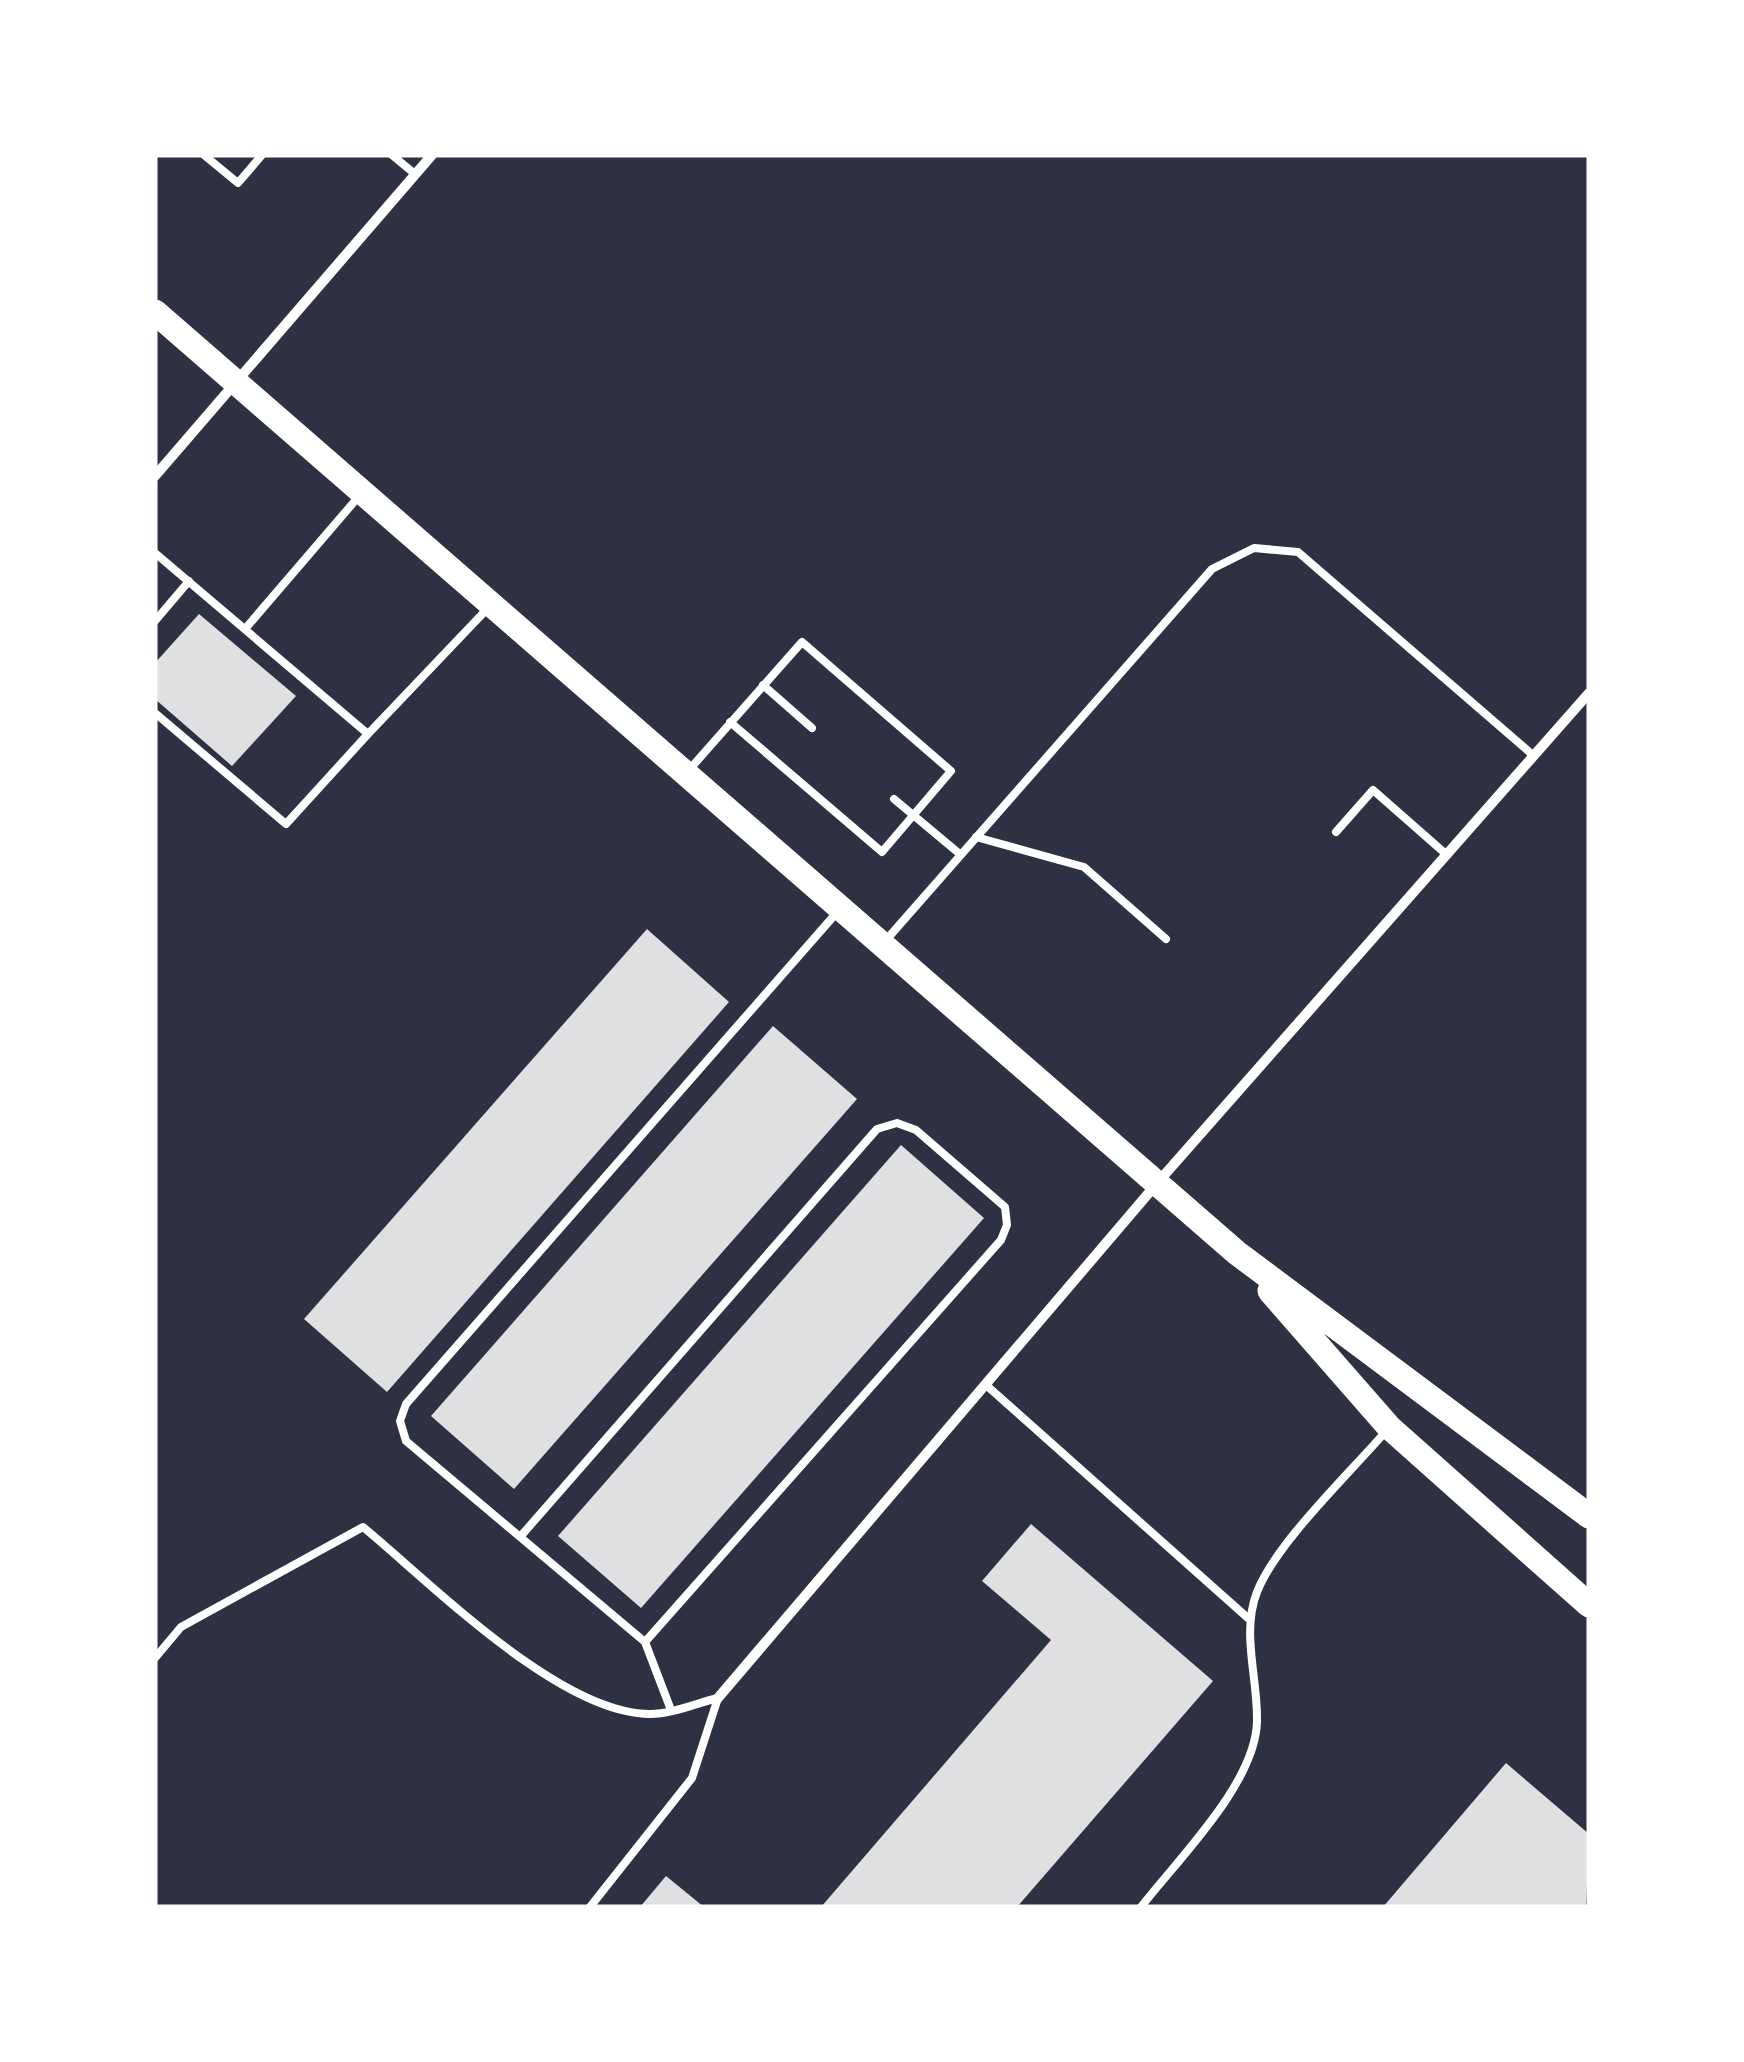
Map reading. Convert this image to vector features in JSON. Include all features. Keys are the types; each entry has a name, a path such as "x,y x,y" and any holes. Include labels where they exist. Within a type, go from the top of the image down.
{"main road":[{"path":"155,312 1237,1253 1589,1516"},
{"path":"1237,1253 1390,1427 1589,1605"}],"street":[{"path":"155,476 432,155"},
{"path":"718,1698 1159,1182 1589,694"}],"lane":[{"path":"204,155 238,183 262,155"},
{"path":"392,155 415,174"},
{"path":"245,629 364,492"},
{"path":"884,943 1212,569 1254,548 1298,552 1534,756"},
{"path":"155,552 368,734"},
{"path":"155,622 189,582"},
{"path":"155,713 286,824 492,604"},
{"path":"686,772 730,722 802,642 951,771 882,852 730,722"},
{"path":"763,686 812,728"},
{"path":"1336,832 1372,790 1446,854"},
{"path":"894,799 961,855"},
{"path":"976,837 1084,868 1166,939"},
{"path":"671,1710 645,1642 406,1440 400,1422 406,1404 842,906"},
{"path":"520,1536 877,1129 898,1123 916,1130 1005,1207 1007,1225 1001,1240 645,1642"},
{"path":"986,1385 1249,1619"},
{"path":"1141,1907 1248,1768 1258,1724 1249,1619 1258,1590 1274,1561 1390,1427"},
{"path":"155,1658 181,1627 362,1527 549,1680 616,1708 652,1714 718,1698"},
{"path":"590,1907 692,1778 718,1698"}],"building":[{"path":"199,614 296,696 232,766 155,699 155,663"},
{"path":"647,929 729,1002 387,1392 304,1319"},
{"path":"773,1026 857,1099 514,1489 431,1416"},
{"path":"901,1145 984,1218 641,1608 558,1536"},
{"path":"1031,1524 1213,1681 1017,1907 821,1907 1051,1640 982,1581"},
{"path":"1506,1763 1589,1834 1586,1907 1383,1907"},
{"path":"666,1876 704,1907 640,1907"}]}
